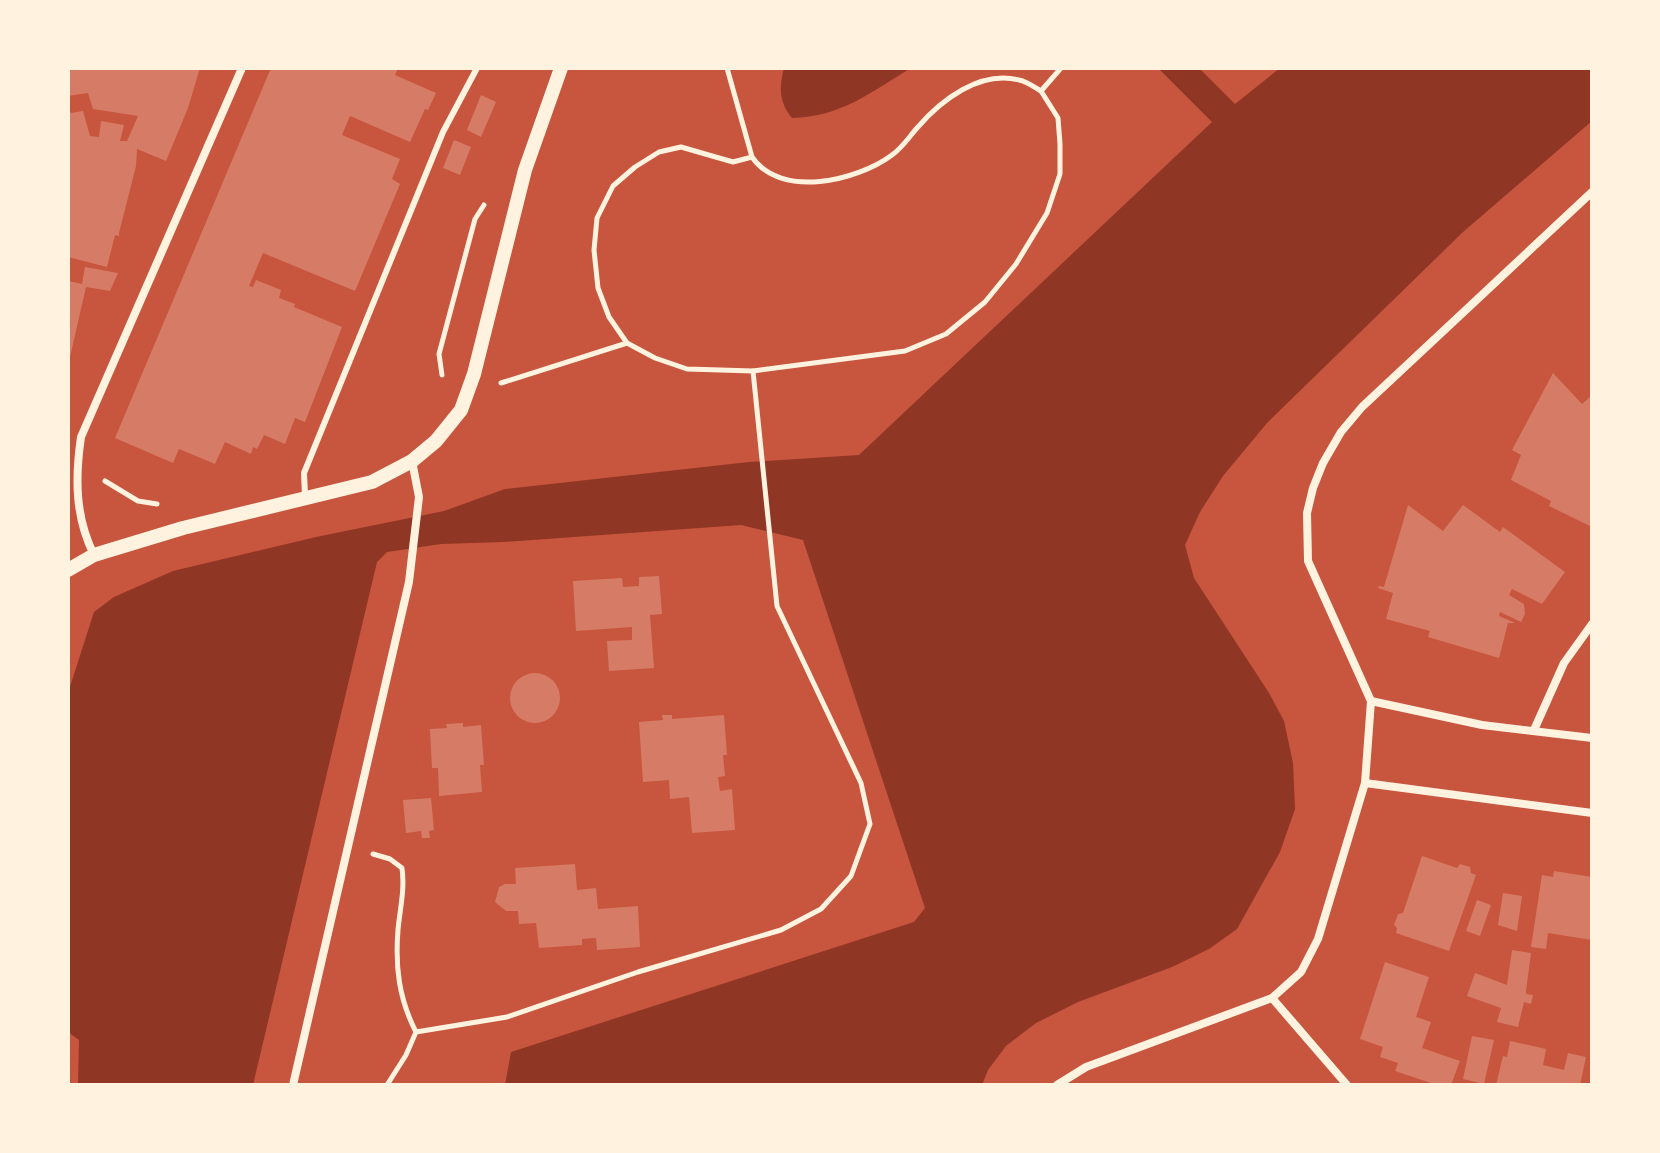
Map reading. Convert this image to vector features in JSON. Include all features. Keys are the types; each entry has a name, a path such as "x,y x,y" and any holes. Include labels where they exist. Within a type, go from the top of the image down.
{"street":[{"path":"94,555 86,537 76,477 81,437 242,68"},
{"path":"68,570 94,555 183,528 372,482 412,461 436,441 461,410 474,374 525,170 556,69"},
{"path":"1057,1085 1086,1067 1272,998 1301,972 1318,939 1365,783 1371,701 1308,561 1307,513 1313,488 1341,432 1362,407 1592,192"},
{"path":"293,1085 414,555 419,497 412,461"},
{"path":"1534,730 1564,663 1592,624"},
{"path":"1371,701 1482,725 1592,738"},
{"path":"1365,783 1592,813"},
{"path":"1272,998 1347,1085"}],"lane":[{"path":"305,499 304,473 443,132 477,68"}],"path":[{"path":"727,68 752,157 759,167 781,180 802,183 868,169 891,156 953,95 986,79 1019,80 1041,91 1058,118 1060,174 1047,213 1016,264 985,302 946,334 905,351 753,371 687,369 655,358 627,343 609,317 598,288 594,250 597,218 613,186 659,152 681,147 733,162 752,157"},
{"path":"1041,91 1061,68"},
{"path":"474,374 495,384 511,381 627,343"},
{"path":"416,1032 507,1017 638,972 781,930 821,909 851,876 870,824 861,783 777,606 753,371"},
{"path":"81,437 95,474 138,501 168,506"},
{"path":"349,847 390,859 402,868 405,889 398,930 399,991 416,1032"},
{"path":"387,1085 416,1032"}],"shaded area":[{"path":"784,68 911,68 841,108 810,117 792,118 781,94"},
{"path":"1158,68 1199,68 1235,104 1280,68 1592,68 1592,121 1463,232 1267,423 1223,476 1200,512 1185,545 1194,578 1284,721 1293,763 1295,809 1280,852 1237,929 1209,949 1172,967 1078,1002 1036,1023 1006,1046 988,1070 982,1085 505,1085 511,1052 914,922 925,908 803,540 741,525 441,544 387,552 377,562 253,1085 78,1085 79,1040 68,1032 68,693 94,612 114,597 173,571 444,511 505,489 749,462 859,455 1212,122"}],"building":[{"path":"68,68 200,68 188,108 166,161 137,149 136,166 119,236 115,235 107,267 68,257 68,107 71,113 83,111 90,136 99,137 101,121 124,125 120,141 127,141 138,116 93,109 88,93 68,96"},
{"path":"271,68 398,68 395,75 436,93 410,142 350,116 342,135 400,159 392,179 400,184 355,291 263,253 249,286 253,287 256,280 281,290 279,298 342,327 305,422 295,418 285,444 264,435 251,454 225,442 215,464 179,449 173,463 115,438"},
{"path":"481,95 496,102 481,137 467,130"},
{"path":"454,140 471,147 460,175 443,168"},
{"path":"85,267 118,273 110,291 86,287 68,366 68,281 82,284"},
{"path":"1553,373 1582,404 1592,395 1592,527 1549,506 1551,501 1511,480 1521,455 1512,450"},
{"path":"1408,505 1443,531 1463,505 1500,532 1503,527 1565,572 1542,604 1512,589 1509,595 1524,604 1525,614 1521,622 1500,612 1499,616 1515,623 1508,623 1499,658 1428,637 1430,631 1386,619 1393,593 1378,588 1384,587"},
{"path":"659,576 662,614 650,615 654,668 609,671 607,641 632,640 632,627 576,631 573,581 622,578 623,587 639,586 639,577"},
{"path":"535,673 553,680 560,698 553,716 535,723 517,716 510,698 517,680"},
{"path":"662,715 672,715 672,719 724,715 725,776 718,777 720,791 732,789 735,830 692,833 689,797 670,799 669,780 643,782 639,722 663,720"},
{"path":"463,723 463,727 481,725 484,765 480,765 482,792 439,796 438,768 432,768 430,729"},
{"path":"431,798 434,830 429,831 430,838 422,838 421,831 406,833 403,800"},
{"path":"1422,856 1457,868 1460,864 1470,867 1471,873 1476,875 1449,951 1396,933 1394,925 1398,914 1403,913"},
{"path":"575,864 577,890 596,888 598,909 638,906 640,947 597,950 596,938 582,939 582,945 539,948 536,923 519,924 518,911 506,911 495,902 499,887 516,884 515,868"},
{"path":"1554,871 1592,877 1592,940 1548,933 1546,949 1531,947 1542,875 1553,877"},
{"path":"1503,893 1522,896 1517,931 1498,925"},
{"path":"1477,900 1491,905 1480,936 1466,931"},
{"path":"1512,950 1531,953 1526,994 1533,995 1531,1004 1524,1002 1518,1027 1497,1022 1501,1008 1467,996 1475,973 1507,985"},
{"path":"1385,962 1429,977 1416,1017 1431,1022 1422,1048 1460,1061 1451,1085 1437,1085 1395,1071 1398,1063 1380,1057 1383,1047 1360,1039"},
{"path":"1472,1036 1494,1040 1484,1084 1463,1079"},
{"path":"1510,1041 1546,1049 1543,1065 1564,1070 1568,1053 1586,1057 1580,1085 1496,1085"}]}
